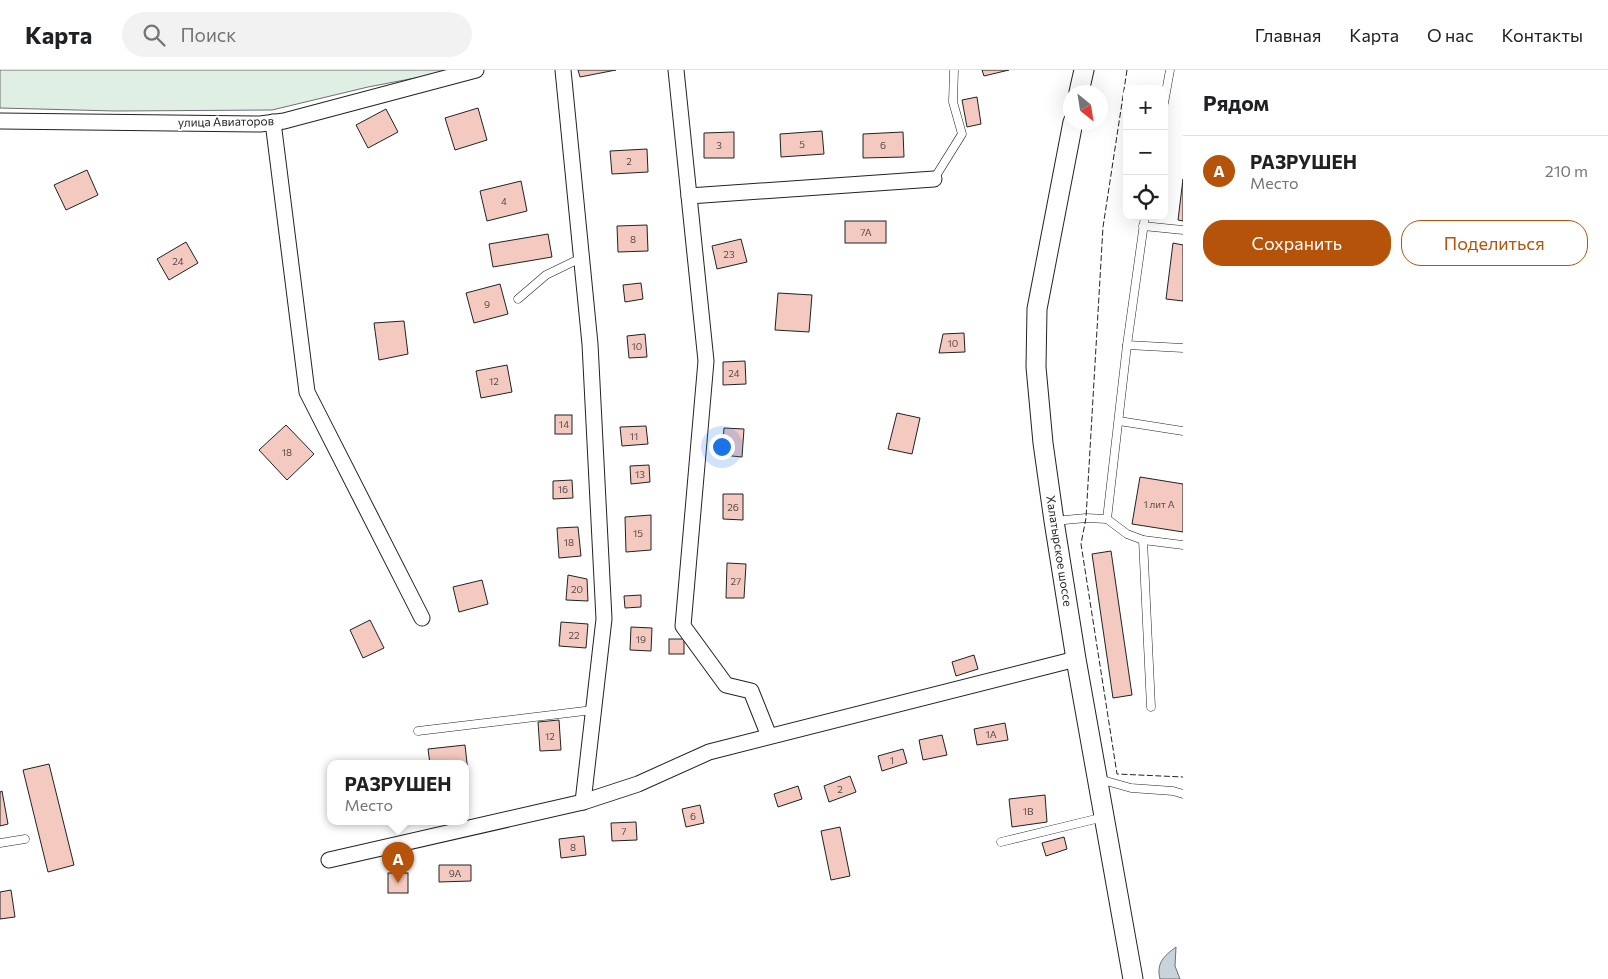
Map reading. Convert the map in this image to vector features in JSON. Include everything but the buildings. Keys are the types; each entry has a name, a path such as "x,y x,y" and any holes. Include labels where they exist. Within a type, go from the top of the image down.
{"street":[{"name":"улица Авиаторов","path":"0,121 260,124 284,121 476,70"},
{"path":"563,70 590,344 604,620 583,802"},
{"path":"676,70 706,361 683,626 726,685 752,691 768,736"},
{"path":"1081,85 1084,70"},
{"path":"274,122 308,392 422,618"},
{"name":"Халатырское шоссе","path":"1072,130 1038,309 1036,367 1043,443 1054,521 1076,659 1133,979"},
{"path":"689,196 934,179"},
{"path":"329,860 583,802 638,784 709,752 1076,659"}],"lane":[{"path":"934,179 962,134 953,102 954,70"},
{"path":"1167,85 1170,70"},
{"path":"1107,519 1127,345 1144,220"},
{"path":"1143,226 1183,230"},
{"path":"518,299 546,275 581,258"},
{"path":"1127,345 1183,348"},
{"path":"1119,422 1183,430"},
{"path":"1054,521 1086,518 1107,519 1126,534 1144,540 1183,545"},
{"path":"1144,540 1151,708"},
{"path":"418,731 593,710"},
{"path":"1097,778 1132,788 1173,791 1183,794"},
{"path":"1001,842 1104,817"},
{"path":"0,843 25,839"}],"green space":[{"path":"0,70 457,70 368,87 272,110 115,111 0,108"}],"shaded area":[{"path":"1176,947 1175,966 1180,979 1160,979 1159,969 1162,960"}],"fence":[{"path":"1127,70 1103,227 1086,518 1081,544 1117,774 1183,777"}],"place":[{"name":"РАЗРУШЕН","path":"398,883"}]}
